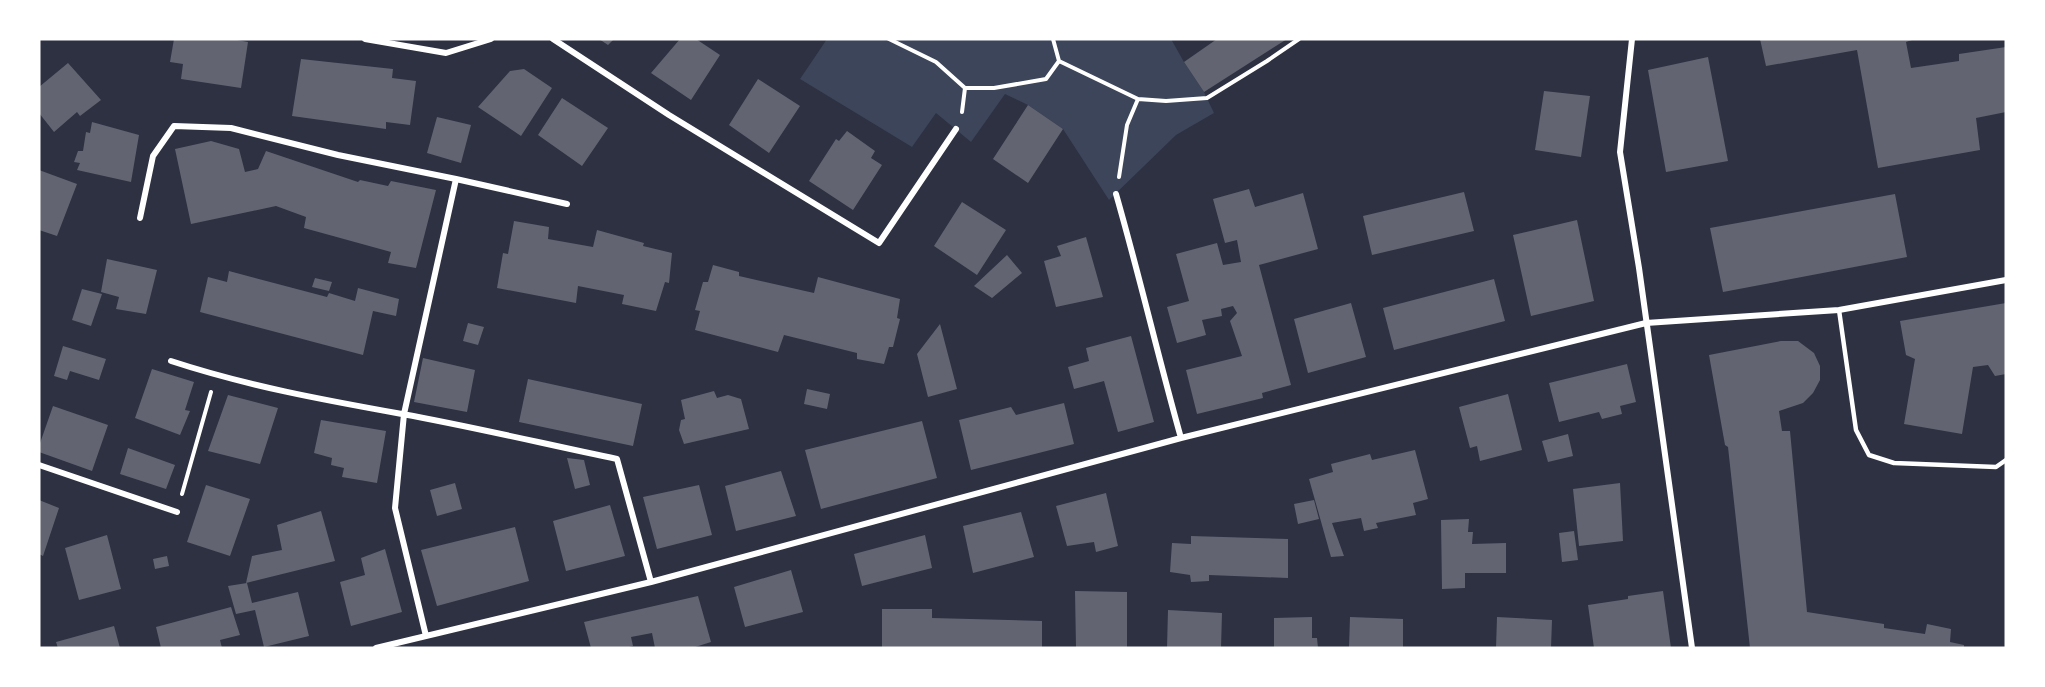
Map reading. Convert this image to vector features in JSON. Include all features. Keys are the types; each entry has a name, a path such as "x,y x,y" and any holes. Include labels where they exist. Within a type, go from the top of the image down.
{"street":[{"path":"365,39 446,53 491,39"},
{"path":"553,39 678,121 879,243 956,129"},
{"path":"1632,39 1620,152 1639,268 1692,648"},
{"path":"140,218 153,156 174,126 231,128 339,155 567,204"},
{"path":"426,636 394,508 404,414 456,179"},
{"path":"1116,194 1138,269 1181,438"},
{"path":"376,648 396,646 426,636 651,582 1181,438 1646,323 1839,310 2006,280"},
{"path":"171,361 314,399 404,414 617,459 651,582"},
{"path":"39,465 177,512"}],"lane":[{"path":"1839,310 1856,430 1869,455 1894,463 1996,467 2006,460"}],"path":[{"path":"889,39 936,62 965,88 994,88 1047,79 1059,61 1053,39"},
{"path":"1059,61 1138,99 1166,101 1207,98 1299,39"},
{"path":"956,129 961,116 965,88"},
{"path":"1116,194 1126,125 1138,99"},
{"path":"177,512 216,374"}],"shaded area":[{"path":"827,39 1171,39 1204,92 1214,113 1176,135 1109,200 1063,129 1028,105 1005,94 971,142 936,113 912,147 800,79"}],"building":[{"path":"174,39 232,39 248,42 241,88 181,79 183,64 170,62"},
{"path":"599,39 614,39 608,45"},
{"path":"680,39 696,39 720,55 691,100 651,73"},
{"path":"1217,39 1287,39 1204,92 1184,62"},
{"path":"1760,39 1915,39 1906,42 1911,68 1959,61 1959,54 2006,47 2006,112 1976,118 1980,150 1878,168 1857,50 1766,66"},
{"path":"1708,57 1728,161 1666,172 1648,70"},
{"path":"301,59 393,69 392,78 416,81 410,125 386,122 386,129 292,116"},
{"path":"68,63 101,100 80,116 77,112 54,132 39,113 39,87"},
{"path":"524,69 552,88 521,136 478,107 510,71"},
{"path":"758,79 800,106 769,153 729,125"},
{"path":"1544,91 1590,96 1581,157 1535,150"},
{"path":"562,98 608,128 582,166 538,135"},
{"path":"1028,105 1063,129 1028,183 993,159"},
{"path":"437,117 471,125 461,163 427,153"},
{"path":"92,122 139,135 131,182 77,170 80,163 74,162 78,151 83,151 86,132 90,133"},
{"path":"847,131 875,151 871,158 882,165 853,210 809,181 836,139 839,141"},
{"path":"211,141 239,149 245,172 258,169 266,151 358,182 360,180 388,186 391,181 436,190 416,268 388,263 391,252 304,228 306,217 276,206 191,224 175,149"},
{"path":"39,170 77,184 57,236 39,230"},
{"path":"1249,189 1255,207 1303,193 1318,249 1259,265 1291,385 1262,393 1263,398 1197,414 1186,370 1242,356 1230,321 1237,313 1233,306 1221,309 1222,316 1202,320 1206,335 1177,343 1167,307 1189,301 1176,254 1217,243 1223,265 1241,262 1237,240 1225,243 1213,199"},
{"path":"1464,192 1474,231 1372,255 1363,216"},
{"path":"1895,194 1907,257 1723,292 1710,228"},
{"path":"962,202 1006,230 977,275 934,246"},
{"path":"1577,220 1594,301 1531,316 1513,235"},
{"path":"514,221 549,227 548,239 593,247 597,230 644,243 643,246 672,253 669,283 665,282 656,311 622,304 624,295 578,286 576,303 497,288 503,253 508,254"},
{"path":"1086,237 1103,297 1056,307 1044,261 1061,256 1057,246"},
{"path":"1007,255 1022,273 992,298 974,286"},
{"path":"107,259 157,270 146,314 116,309 119,297 101,292"},
{"path":"713,265 739,272 739,276 814,293 818,277 900,299 897,318 900,319 893,347 889,347 884,364 857,359 857,353 784,335 778,352 695,330 700,311 695,310 703,282 708,282"},
{"path":"229,271 327,297 329,293 355,301 358,288 399,299 396,316 373,311 363,355 200,312 208,277 227,282"},
{"path":"315,278 332,282 329,291 312,287"},
{"path":"1494,279 1505,321 1394,350 1383,308"},
{"path":"82,289 102,294 91,326 72,320"},
{"path":"1351,303 1366,357 1308,373 1294,319"},
{"path":"2006,303 2006,374 1995,376 1988,365 1973,367 1962,434 1904,424 1915,359 1906,355 1900,321"},
{"path":"468,323 484,327 478,345 463,341"},
{"path":"940,324 957,389 928,397 917,354"},
{"path":"1131,336 1154,422 1118,432 1104,381 1074,389 1068,367 1089,361 1086,348"},
{"path":"1781,341 1798,341 1814,353 1820,366 1820,380 1813,393 1803,403 1779,411 1782,431 1790,431 1807,612 1884,624 1884,628 1925,634 1927,624 1951,629 1950,642 1964,645 1964,648 1750,648 1728,447 1725,445 1709,355"},
{"path":"63,346 106,359 99,380 70,371 67,380 54,376"},
{"path":"423,358 475,370 467,412 414,402"},
{"path":"1627,364 1636,402 1620,406 1622,414 1602,419 1599,412 1559,422 1549,383"},
{"path":"152,369 194,382 185,410 190,411 180,435 135,418"},
{"path":"528,379 642,404 633,446 519,422"},
{"path":"807,389 830,394 827,409 804,404"},
{"path":"714,391 717,398 728,395 741,399 749,429 684,444 679,430 681,420 685,419 681,400"},
{"path":"1508,394 1522,450 1480,461 1477,446 1470,448 1459,407"},
{"path":"228,395 278,408 260,464 208,451"},
{"path":"1064,403 1074,444 971,470 959,420 1011,407 1016,415"},
{"path":"53,406 108,425 92,471 39,452"},
{"path":"321,420 386,431 377,483 342,477 344,468 331,465 332,458 314,453"},
{"path":"922,421 937,478 821,509 805,450"},
{"path":"1568,434 1573,456 1548,462 1542,441"},
{"path":"128,448 175,465 166,489 120,474"},
{"path":"1415,450 1428,499 1413,503 1416,515 1376,523 1378,528 1364,531 1361,518 1332,523 1344,556 1331,557 1309,479 1333,472 1331,464 1370,454 1372,460"},
{"path":"567,458 584,460 590,485 575,489"},
{"path":"781,471 796,516 736,531 725,486"},
{"path":"455,483 462,509 437,516 430,490"},
{"path":"1620,483 1623,541 1579,546 1573,489"},
{"path":"206,485 250,499 230,556 187,542"},
{"path":"699,485 712,535 657,549 643,497"},
{"path":"1106,493 1118,546 1096,552 1094,542 1067,546 1056,506"},
{"path":"39,500 59,508 43,556 39,554"},
{"path":"1314,500 1319,519 1298,524 1294,504"},
{"path":"610,505 625,556 566,571 553,521"},
{"path":"321,511 335,561 246,583 252,556 282,550 277,525"},
{"path":"1021,512 1034,557 973,573 963,526"},
{"path":"1469,519 1468,532 1473,532 1472,544 1506,543 1506,573 1465,573 1465,588 1442,589 1441,520"},
{"path":"515,527 529,581 437,606 421,550"},
{"path":"1574,531 1578,560 1562,562 1559,533"},
{"path":"107,535 121,589 79,600 65,548"},
{"path":"925,535 932,568 862,586 854,554"},
{"path":"1191,536 1288,539 1288,578 1209,575 1209,581 1191,582 1190,575 1170,572 1172,543 1191,544"},
{"path":"385,549 402,612 351,626 340,582 365,575 361,558"},
{"path":"167,556 169,566 155,569 153,559"},
{"path":"791,570 803,612 745,627 734,587"},
{"path":"247,583 252,603 298,592 309,636 264,647 255,610 236,614 228,586"},
{"path":"1075,591 1127,592 1127,648 1076,648"},
{"path":"1663,591 1671,648 1594,648 1588,605"},
{"path":"698,596 711,642 692,648 655,648 652,633 631,637 633,646 625,648 591,648 584,622"},
{"path":"231,607 240,635 220,640 222,648 161,648 156,627"},
{"path":"882,609 932,609 932,618 1042,621 1042,648 882,648"},
{"path":"1168,610 1222,613 1221,648 1167,648"},
{"path":"1312,617 1312,638 1317,638 1318,648 1274,648 1274,618"},
{"path":"1350,617 1403,619 1403,648 1349,648"},
{"path":"1497,617 1552,620 1551,648 1496,648"},
{"path":"114,626 120,648 58,648 56,642"}]}
